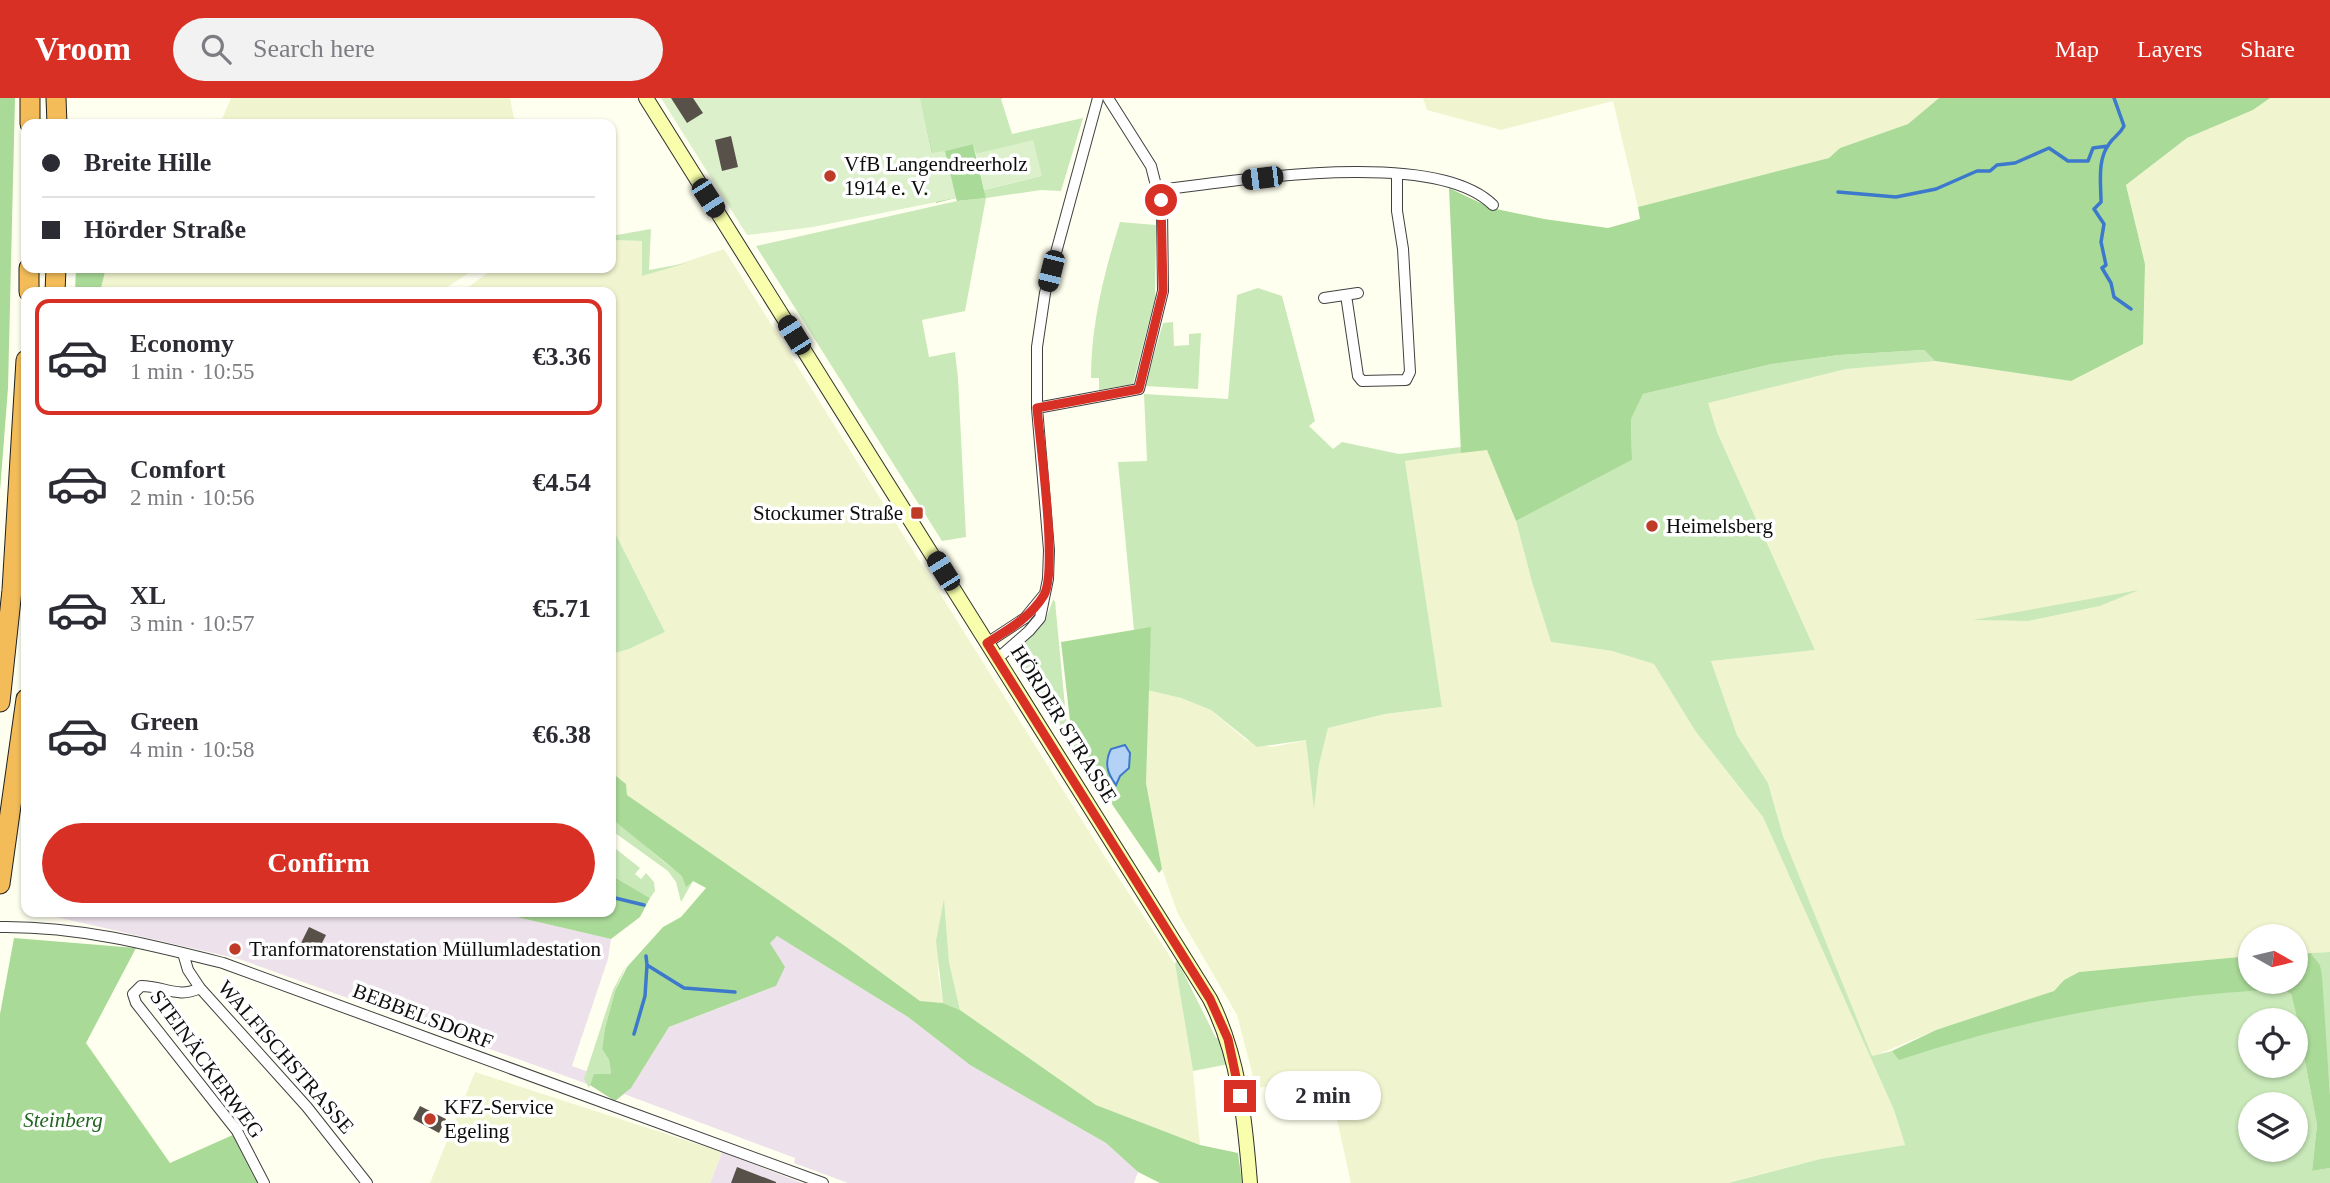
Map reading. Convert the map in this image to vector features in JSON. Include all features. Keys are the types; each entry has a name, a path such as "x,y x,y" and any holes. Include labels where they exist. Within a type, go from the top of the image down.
{"highway":[{"path":"30,98 30,119"},
{"path":"56,98 57,119"},
{"path":"0,702 12,590 21,442"},
{"path":"0,884 21,735"}],"main road":[{"name":"HÖRDER STRASSE","path":"646,98 1215,1008 1228,1039 1238,1082 1250,1183"}],"street":[{"path":"997,659 1035,625 1040,618 1045,593 1049,550 1035,372 1041,313 1098,98"},
{"path":"1037,408 1139,389 1163,291 1162,212 1159,190 1143,151 1108,98"},
{"path":"1159,190 1324,172 1397,174 1460,186 1484,196 1493,205"},
{"path":"1346,295 1357,370 1362,382 1408,378 1410,372 1403,249 1397,211 1397,174"},
{"path":"1324,298 1358,293"},
{"path":"987,643 1025,618 1045,593"},
{"name":"BEBBELSDORF","path":"0,927 108,935 223,963 823,1183"},
{"name":"WALFISCHSTRASSE","path":"183,953 188,970 200,988 307,1107 366,1183"},
{"name":"STEINÄCKERWEG","path":"200,988 188,994 176,994 141,986 133,994 136,1003 237,1131 264,1183"}],"shaded area":[{"path":"56,917 516,917 611,939 608,959 572,1066 631,1087 669,1027 776,986 769,942 777,936 908,1017 970,1065 1106,1143 1138,1172 1134,1183 848,1183 794,1163 795,1158 624,1094 615,1101 590,1085 239,959"},
{"path":"722,1152 802,1183 710,1183"}],"green space":[{"path":"0,98 15,98 8,388 0,491"},
{"path":"231,98 510,98 514,119 222,119"},
{"name":"VfB Langendreerholz 1914 e. V.","path":"661,98 920,98 932,153 945,151 956,198 813,227 747,235"},
{"path":"907,98 920,98 933,154 973,144 986,198 957,201 956,198 936,203"},
{"path":"920,98 1003,98 1001,99 1012,134 1083,118 1061,191 1041,190 986,198 984,190 1041,176 1033,141 976,154 973,144 933,154"},
{"path":"1423,98 1939,98 1908,124 1840,148 1829,158 1638,207 1613,101 1501,130 1427,110"},
{"path":"1939,98 2270,98 2253,110 2187,138 2126,185 2145,264 2143,344 2071,381 1935,361 1924,350 1839,355 1772,364 1643,394 1631,419 1632,460 1516,521 1487,450 1461,453 1449,188 1491,208 1608,228 1640,219 1638,207 1829,158 1840,148 1908,124"},
{"path":"2270,98 2330,98 2330,952 2308,953 2308,924 2238,924 2238,957 2079,972 2064,980 2054,991 2031,1001 1936,1030 1872,1057 1783,836 1768,783 1737,735 1711,661 1815,650 1717,432 1707,402 1846,369 1927,360 2071,381 2145,264 2126,185 2187,138 2253,110","holes":["2131,592 2100,606 2028,621 1978,620"]},
{"path":"1033,140 1042,176 984,190 976,154"},
{"path":"986,198 965,311 922,320 929,357 955,352 958,378 966,537 942,541 756,246 957,201"},
{"path":"1120,222 1156,225 1155,298 1133,384 1099,390 1099,378 1091,378 1093,338 1104,280"},
{"path":"651,229 649,270 687,263 642,276 642,241 616,240 616,235"},
{"path":"616,240 642,241 643,276 724,249 1105,857 1175,964 1193,1071 1200,1145 1096,1105 960,1010 949,962 944,902 938,972 943,1003 920,1001 627,795 626,784 616,776 616,653 665,632 616,535 616,287 469,287 487,273 616,273"},
{"path":"76,273 105,273 101,287 75,287"},
{"path":"105,273 468,273 448,287 101,287"},
{"path":"1258,288 1282,296 1315,421 1309,426 1333,449 1342,442 1399,454 1461,447 1461,453 1405,461 1442,707 1385,714 1328,728 1319,765 1314,809 1306,740 1257,747 1211,710 1181,698 1147,690 1151,628 1134,630 1118,462 1147,461 1144,394 1228,399 1237,295"},
{"path":"1173,322 1174,346 1189,345 1189,334 1201,333 1198,389 1145,386 1163,323"},
{"path":"1924,350 1935,361 1846,369 1708,403 1717,432 1815,650 1711,661 1737,735 1768,783 1783,836 1872,1056 1892,1051 1900,1059 2044,1018 2155,998 2238,991 2238,994 2291,994 2294,1008 2238,1008 2238,1078 2308,1077 2317,1125 2312,1171 2330,1168 2330,1183 1728,1183 1820,1159 1905,1145 1894,1110 1763,817 1696,732 1654,664 1612,651 1551,642 1516,521 1632,460 1631,418 1643,394 1772,364 1839,355"},
{"path":"1487,449 1516,521 1551,642 1612,651 1654,664 1696,732 1763,817 1894,1110 1905,1145 1820,1159 1727,1183 1351,1183 1328,1079 1256,1088 1237,1015 1178,914 1162,869 1146,783 1147,690 1181,698 1211,710 1246,740 1272,747 1307,740 1314,805 1319,765 1328,728 1385,714 1442,707 1405,461"},
{"path":"616,535 665,632 616,653"},
{"path":"2139,590 2100,606 2028,621 1973,620"},
{"path":"1053,600 1069,749 1017,663 1021,650 1019,647 1045,621"},
{"path":"1151,627 1146,783 1162,869 1159,873 1073,747 1061,642","holes":["1124,745 1130,753 1124,773 1113,780 1106,766 1107,756"]},
{"path":"616,776 626,784 627,795 920,1001 943,1003 960,1010 1096,1105 1200,1145 1238,1153 1242,1183 1160,1183 1138,1172 1106,1143 970,1065 908,1017 777,936 770,943 785,967 776,986 669,1027 631,1088 615,1101 590,1085 594,1074 611,1074 609,1060 602,1049 615,991 627,967 663,927 681,917 706,888 693,881 686,887 682,876 616,822"},
{"path":"616,822 671,867 693,881 681,902 676,882 668,871 616,834"},
{"path":"616,849 640,868 635,874 641,879 646,873 654,882 655,891 650,898 616,878"},
{"path":"616,878 650,898 640,917 611,939 516,917 616,917"},
{"path":"944,899 949,962 960,1010 943,1003 936,941"},
{"name":"Steinberg","path":"14,938 136,948 86,1043 170,1163 235,1134 260,1183 0,1183 0,1014"},
{"path":"2330,952 2330,1095 2320,965 2311,953"},
{"path":"2308,953 2311,953 2320,965 2322,976 2330,1095 2330,1168 2312,1171 2317,1125 2308,1077 2308,1008 2294,1008 2291,994 2308,994"},
{"path":"2238,957 2238,992 2136,1003 2042,1020 1899,1060 1892,1051 1936,1030 2054,991 2064,980 2079,972"},
{"path":"1177,960 1216,1038 1220,1037 1229,1064 1193,1071 1175,964"},
{"path":"627,964 615,991 605,1028 602,1049 609,1060 611,1074 594,1074 589,1088 584,1079 613,990"},
{"path":"475,1072 722,1152 710,1183 430,1183"}],"water":[{"path":"1125,745 1130,753 1129,768 1120,776 1116,785 1107,763 1111,749"}],"building":[{"path":"671,98 693,98 703,113 687,123"},
{"path":"731,136 738,167 722,171 715,140"},
{"path":"309,927 326,935 314,959 297,951"},
{"name":"KFZ-Service Egeling","path":"420,1106 446,1119 439,1133 413,1119"},
{"path":"737,1167 776,1182 776,1183 731,1183"}],"waterway":[{"path":"2114,98 2124,126 2105,150 2101,172 2101,202 2094,209 2104,224 2101,242 2106,265 2102,268 2111,283 2114,297 2131,309"},
{"path":"1838,192 1896,197 1936,189 1977,171 1990,171 1997,165 2015,163 2049,148 2068,161 2088,161 2093,148 2108,146"},
{"path":"616,898 644,905"},
{"path":"646,956 647,965 684,988 735,992"},
{"path":"634,1034 645,996 647,965"}],"place":[{"name":"VfB Langendreerholz 1914 e. V.","path":"830,176"},
{"name":"Stockumer Straße","path":"917,513"},
{"name":"Heimelsberg","path":"1652,526"},
{"name":"Tranformatorenstation Müllumladestation","path":"235,949"},
{"name":"KFZ-Service Egeling","path":"430,1119"}],"route":[{"path":"1161,200 1163,291 1139,389 1037,408 1049,550 1048,579 1045,593 1025,618 987,643 1210,999 1228,1039 1240,1096"}]}
